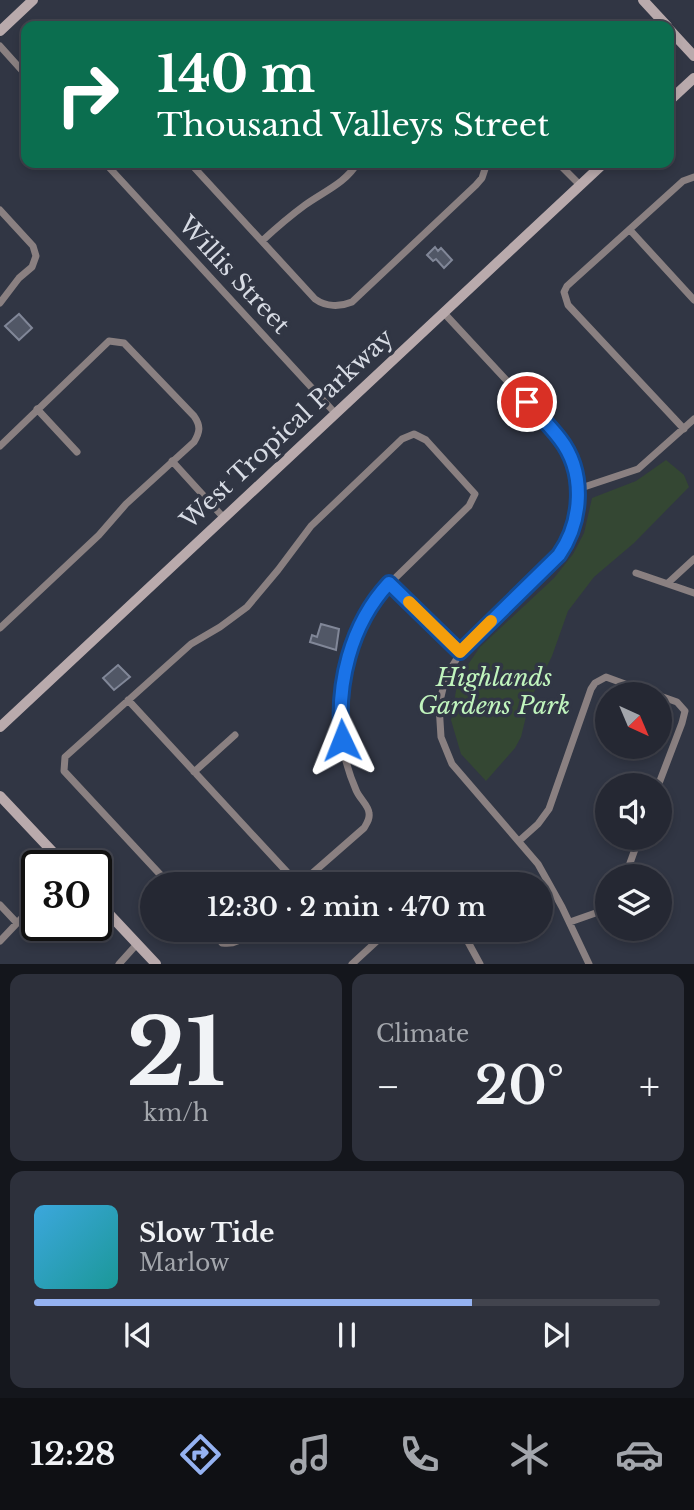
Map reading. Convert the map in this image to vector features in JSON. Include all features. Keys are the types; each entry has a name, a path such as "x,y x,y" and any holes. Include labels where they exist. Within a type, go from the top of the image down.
{"main road":[{"path":"0,31 33,0"},
{"path":"643,0 662,21"},
{"path":"674,34 694,56"},
{"path":"674,96 694,78"},
{"name":"West Tropical Parkway","path":"0,727 599,168"},
{"path":"0,796 51,850"},
{"path":"112,917 156,964"}],"street":[{"path":"0,46 21,69"},
{"name":"Willis Street","path":"110,168 335,413"},
{"path":"195,168 315,299 334,306 352,302 476,185 485,168"},
{"path":"262,241 354,168"},
{"path":"563,168 580,185"},
{"path":"684,429 568,304 564,292 567,286 683,181 694,177"},
{"path":"0,210 33,246 36,256 32,267 19,278 0,303"},
{"path":"629,230 694,300"},
{"path":"443,312 561,439 578,489 573,531 559,555 460,652 446,676 439,705 441,737 461,777 543,872 589,964"},
{"path":"0,446 104,345 114,341 124,342 194,416 200,431 194,442 126,504 86,548 0,628"},
{"path":"37,409 77,452"},
{"path":"578,489 638,469 694,419"},
{"path":"158,872 64,771 69,751 81,744 191,644 247,607 311,526 402,439 414,434 426,440 475,494 469,506 389,583 375,600 358,631 341,688 340,725 351,778 357,794 368,808 369,817 363,828 313,872"},
{"path":"172,461 223,517"},
{"path":"668,583 694,559"},
{"path":"636,573 694,593"},
{"path":"389,583 460,652"},
{"path":"597,682 606,677 620,682"},
{"path":"519,841 538,824 549,809 591,689 595,685"},
{"path":"128,700 288,872"},
{"path":"672,700 685,711 672,750"},
{"path":"194,772 235,734"},
{"path":"0,905 17,923"},
{"path":"570,922 595,913"},
{"path":"0,941 21,919"},
{"path":"352,964 376,942"},
{"path":"468,942 480,964"},
{"path":"118,964 137,944"}],"green space":[{"name":"Highlands Gardens Park","path":"666,460 684,475 689,487 634,543 594,577 568,611 552,656 530,700 521,737 515,748 486,781 461,754 451,720 458,679 480,647 554,578 573,554 584,533 592,498 636,481"}],"building":[{"path":"435,247 438,251 441,248 452,260 444,268 436,259 433,261 427,255"},
{"path":"19,314 32,328 19,340 5,326"},
{"path":"321,624 339,629 336,650 310,642 312,635 317,637"},
{"path":"118,665 130,677 114,690 103,678"}],"slow traffic":[{"path":"409,602 460,652 491,621"}],"route":[{"path":"342,740 341,688 351,647 375,600 389,583 460,652 565,546 576,518 577,480 561,439 527,402"}]}
